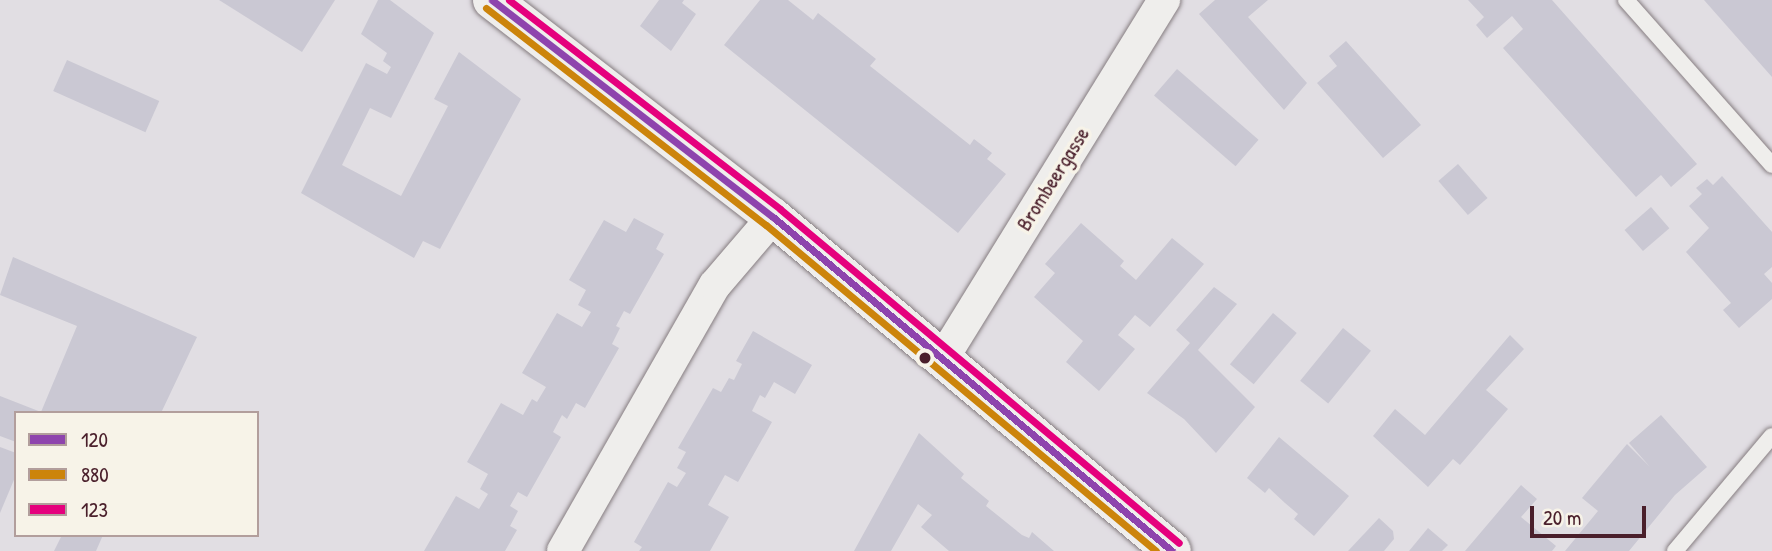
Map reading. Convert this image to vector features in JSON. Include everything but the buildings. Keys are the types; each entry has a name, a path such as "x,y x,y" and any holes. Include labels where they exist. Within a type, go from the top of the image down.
{"main road":[{"path":"492,0 773,216 1172,551"}],"street":[{"name":"Brombeergasse","path":"943,358 1164,0"},
{"path":"563,551 715,285 773,216"}],"lane":[{"path":"1626,0 1772,164"},
{"path":"1675,551 1772,436"}],"transit line":[{"name":"120","path":"492,0 773,217 1172,551"},
{"name":"123","path":"509,0 780,209 1179,543"},
{"name":"880","path":"486,8 766,225 1156,551"}]}
